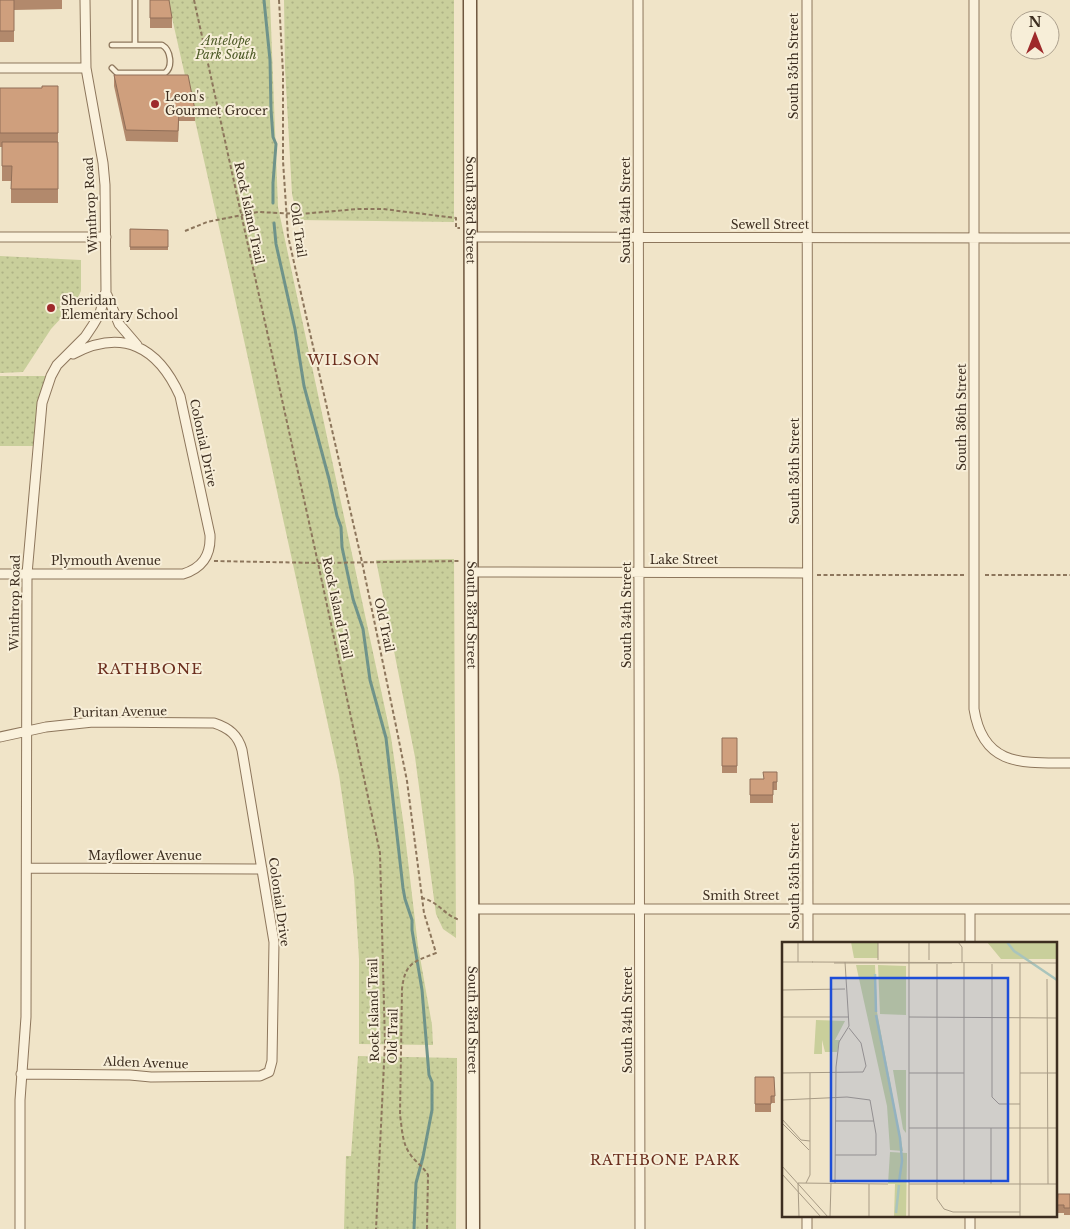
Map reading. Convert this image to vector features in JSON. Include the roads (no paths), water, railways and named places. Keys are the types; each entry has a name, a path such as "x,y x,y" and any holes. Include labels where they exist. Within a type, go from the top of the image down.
{"main road":[{"name":"South 33rd Street","path":"470,0 473,1229"}],"street":[{"name":"Winthrop Road","path":"20,1229 21,1074 26,1017 28,868 27,574 42,403 50,376 57,365 85,337 97,319 104,304 106,291 103,163 86,68 85,0"},
{"name":"South 34th Street","path":"638,0 640,1229"},
{"name":"South 35th Street","path":"807,0 808,942"},
{"name":"South 36th Street","path":"974,0 974,709 976,723 980,732 995,751 1007,758 1027,763 1070,763"},
{"path":"0,68 86,68"},
{"name":"Sewell Street","path":"470,232 639,237 1070,238"},
{"path":"0,237 106,237"},
{"name":"Colonial Drive","path":"106,291 109,303 119,324 139,347"},
{"name":"Colonial Drive","path":"66,357 89,345 106,342 125,343 139,347 149,352 159,361 180,396 210,535 211,546 205,560"},
{"name":"Plymouth Avenue","path":"0,574 183,574 193,571 205,560"},
{"name":"Lake Street","path":"472,567 807,574"},
{"name":"Puritan Avenue","path":"0,737 46,727 93,722 214,723 228,729 237,737"},
{"name":"Colonial Drive","path":"237,737 242,750 274,942 273,1048 269,1072"},
{"name":"Mayflower Avenue","path":"28,868 262,869"},
{"name":"Smith Street","path":"472,915 640,909 1070,909"},
{"path":"970,909 970,942"},
{"name":"Alden Avenue","path":"21,1074 248,1077 260,1076 269,1072"},
{"path":"807,1216 807,1229"},
{"path":"970,1216 970,1229"}],"lane":[{"path":"135,0 135,45"},
{"path":"112,45 162,45 167,47 168,70 165,74 117,73 112,68"}],"waterway":[{"path":"264,0 270,60 273,137 276,144 273,203"},
{"path":"274,223 276,244 295,329 304,386 341,527 342,547 353,599 363,629 370,680 386,738 403,888 412,920 422,990 429,1075 432,1082 432,1110 416,1183 414,1229"}],"place":[{"name":"Leon's Gourmet Grocer","path":"155,104"},
{"name":"Sheridan Elementary School","path":"51,308"}],"district":[{"name":"WILSON","path":"344,360"},
{"name":"RATHBONE","path":"150,669"},
{"name":"RATHBONE PARK","path":"665,1160"}],"park label":[{"name":"Antelope Park South","path":"226,48"}]}
